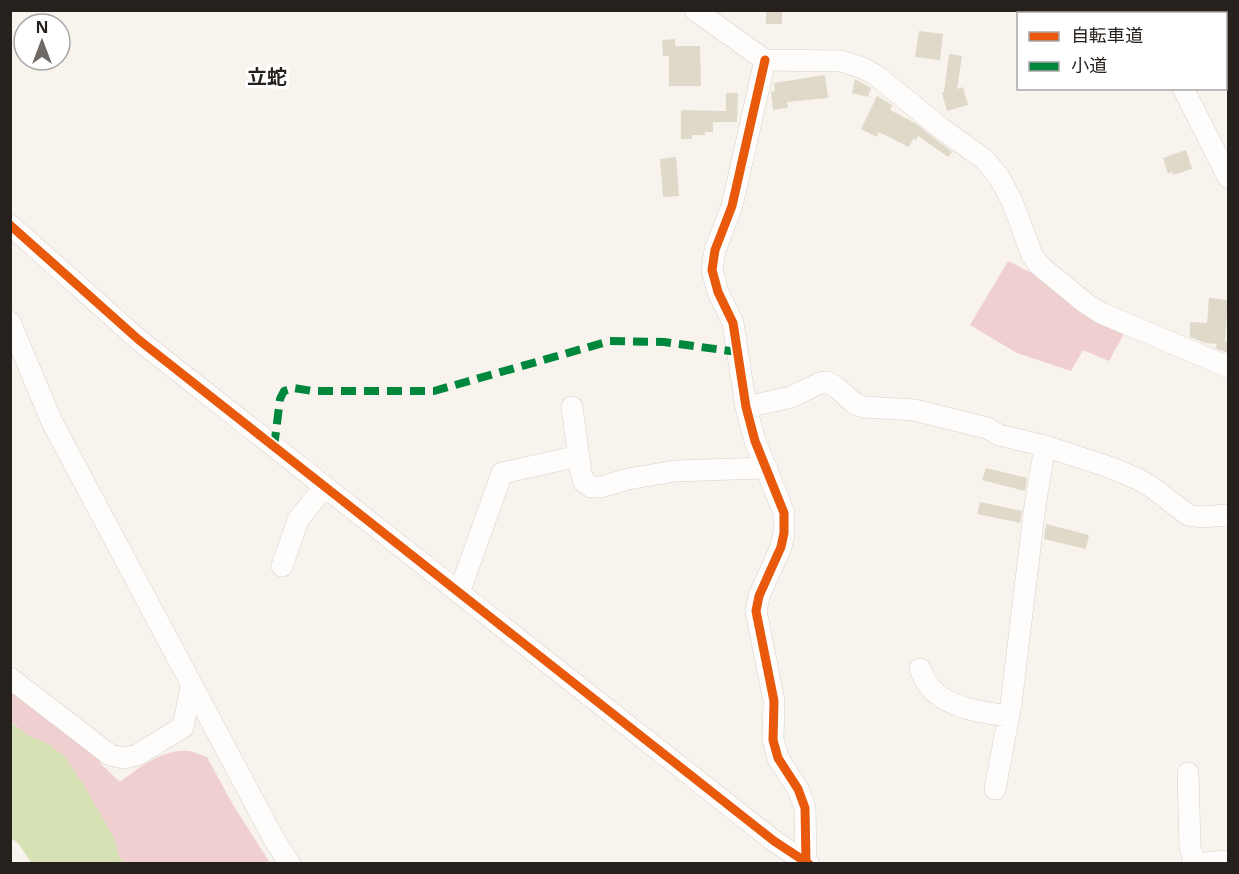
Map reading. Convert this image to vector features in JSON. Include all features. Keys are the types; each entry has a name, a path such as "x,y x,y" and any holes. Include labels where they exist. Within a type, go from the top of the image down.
{"street":[{"path":"695,10 765,60 841,61 863,68 877,76 942,129 984,159 999,177 1012,201 1032,255 1049,274 1101,313 1228,367"},
{"path":"765,60 732,206 716,250 712,270 718,292 733,323 746,406 755,441 784,513 781,548 759,596 756,611 774,701 773,740 778,758 798,789 805,808 808,863"},
{"path":"1184,90 1228,177"},
{"path":"10,225 139,340 774,841 808,863"},
{"path":"10,322 52,422 170,642 191,687 290,864"},
{"path":"746,406 791,397 827,382 855,404 864,407 914,410 987,428 999,435 1045,446 1138,479 1188,515 1200,517 1228,515"},
{"path":"572,407 584,482 591,487 601,487 628,478 675,471 767,468"},
{"path":"995,789 1009,716 1035,506 1045,446"},
{"path":"459,593 502,474 579,456"},
{"path":"282,566 298,520 324,487"},
{"path":"920,669 930,688 949,701 989,713 1009,716"},
{"path":"10,678 110,755 124,758 137,755 183,727 191,687"},
{"path":"1188,773 1190,848 1195,863 1228,861"}],"shaded area":[{"path":"1008,261 1059,287 1125,332 1109,361 1083,350 1071,371 1017,353 970,325"},
{"path":"10,685 98,753 100,763 120,782 152,760 170,753 189,751 207,757 232,803 270,863 125,863 119,857 114,838 64,756 48,744 29,736 11,722"},
{"path":"10,722 64,756 114,838 119,857 125,863 31,863 19,844 11,838"}],"building":[{"path":"766,10 782,10 782,24 766,24"},
{"path":"919,31 943,34 940,60 915,57"},
{"path":"675,39 675,46 700,46 701,86 669,86 669,56 663,56 662,40"},
{"path":"949,54 962,56 957,89 963,87 968,105 947,111 942,93"},
{"path":"825,75 828,98 787,102 788,108 773,110 771,92 775,91 774,83"},
{"path":"855,79 871,88 868,97 852,93"},
{"path":"726,93 738,93 737,122 713,122 713,132 705,132 705,135 692,135 692,139 681,139 681,110 726,111"},
{"path":"877,96 892,105 890,110 915,123 952,152 948,157 918,136 916,140 913,139 909,147 879,132 877,137 861,129"},
{"path":"1186,150 1192,169 1173,175 1172,172 1168,174 1163,158"},
{"path":"676,157 679,196 663,197 660,159"},
{"path":"1209,298 1228,300 1225,341 1228,342 1228,353 1215,348 1217,344 1205,343 1190,337 1190,322 1207,323"},
{"path":"986,468 1027,478 1025,491 982,480"},
{"path":"980,502 1022,511 1020,523 977,514"},
{"path":"1046,524 1089,535 1086,549 1044,539"}],"marked path":[{"path":"274,447 280,399 284,391 294,388 312,391 434,391 610,341 664,342 738,352"}],"cycle path":[{"path":"765,60 732,206 715,250 712,270 718,292 733,323 746,407 755,441 784,513 781,547 759,596 756,611 774,701 773,740 778,758 798,789 805,808 806,862"},
{"path":"10,225 139,340 774,841 809,864"}],"district":[{"name":"立蛇","path":"267,77"}]}
